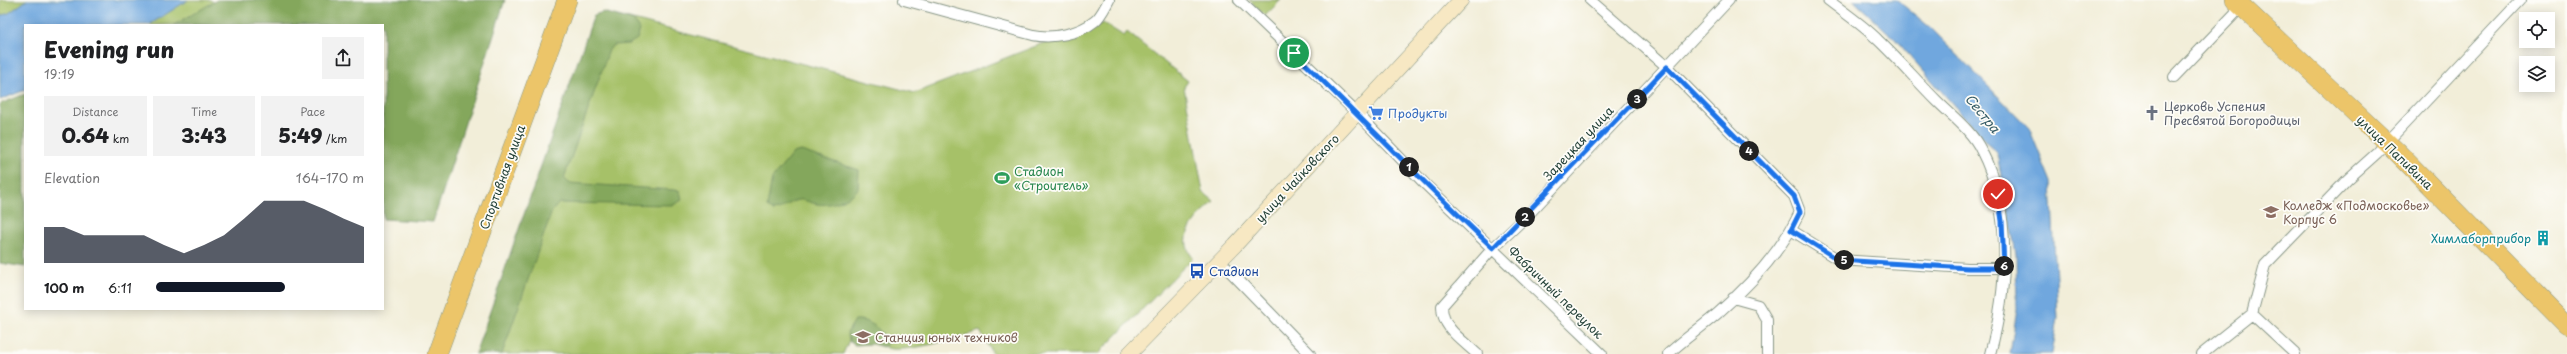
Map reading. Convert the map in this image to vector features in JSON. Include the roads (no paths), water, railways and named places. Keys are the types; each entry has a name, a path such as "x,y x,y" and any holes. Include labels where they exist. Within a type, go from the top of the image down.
{"highway":[{"name":"Спортивная улица","path":"437,354 567,0"},
{"name":"Спортивная улица","path":"451,354 580,0"},
{"name":"улица Папивина","path":"2242,2 2387,142 2567,325"}],"street":[{"path":"904,0 1033,35 1048,37 1064,34 1096,20 1109,0"},
{"name":"Фабричный переулок","path":"1239,0 1357,113 1426,185 1602,354"},
{"name":"улица Чайковского","path":"1129,354 1220,261 1461,0"},
{"path":"1590,0 1667,67 1794,196 1800,212 1791,230 1766,263 1734,298 1668,354"},
{"name":"Зарецкая улица","path":"1477,354 1446,325 1442,318 1442,306 1493,248 1667,67 1729,0"},
{"path":"1828,0 1877,39 1965,128 1981,148 1998,194 2002,221 2004,268 1999,322 1990,354"},
{"path":"2202,354 2252,314 2265,265 2387,142 2521,0"},
{"path":"2174,77 2242,2"},
{"path":"1791,230 1839,260 1968,268 2004,268"},
{"path":"1220,261 1310,354"},
{"path":"1734,298 1758,305 1767,320 1767,354"},
{"path":"2252,314 2295,354"}],"water":[{"path":"27,0 188,0 151,24 24,24 24,90 0,100 0,16 9,13"},
{"name":"Сестра","path":"1853,0 1897,0 1932,29 2029,128 2051,182 2058,318 2052,354 2010,354 2017,309 2016,254 1997,154 1894,38"}],"place":[{"name":"Продукты","path":"1376,113"},
{"name":"Церковь Успения Пресвятой Богородицы","path":"2152,113"},
{"name":"Стадион «Строитель»","path":"1002,178"},
{"name":"Колледж «Подмосковье» Корпус 6","path":"2271,212"},
{"name":"Химлаборприбор","path":"2543,238"},
{"name":"Стадион","path":"1197,271"},
{"name":"Станция юных техников","path":"863,337"}]}
